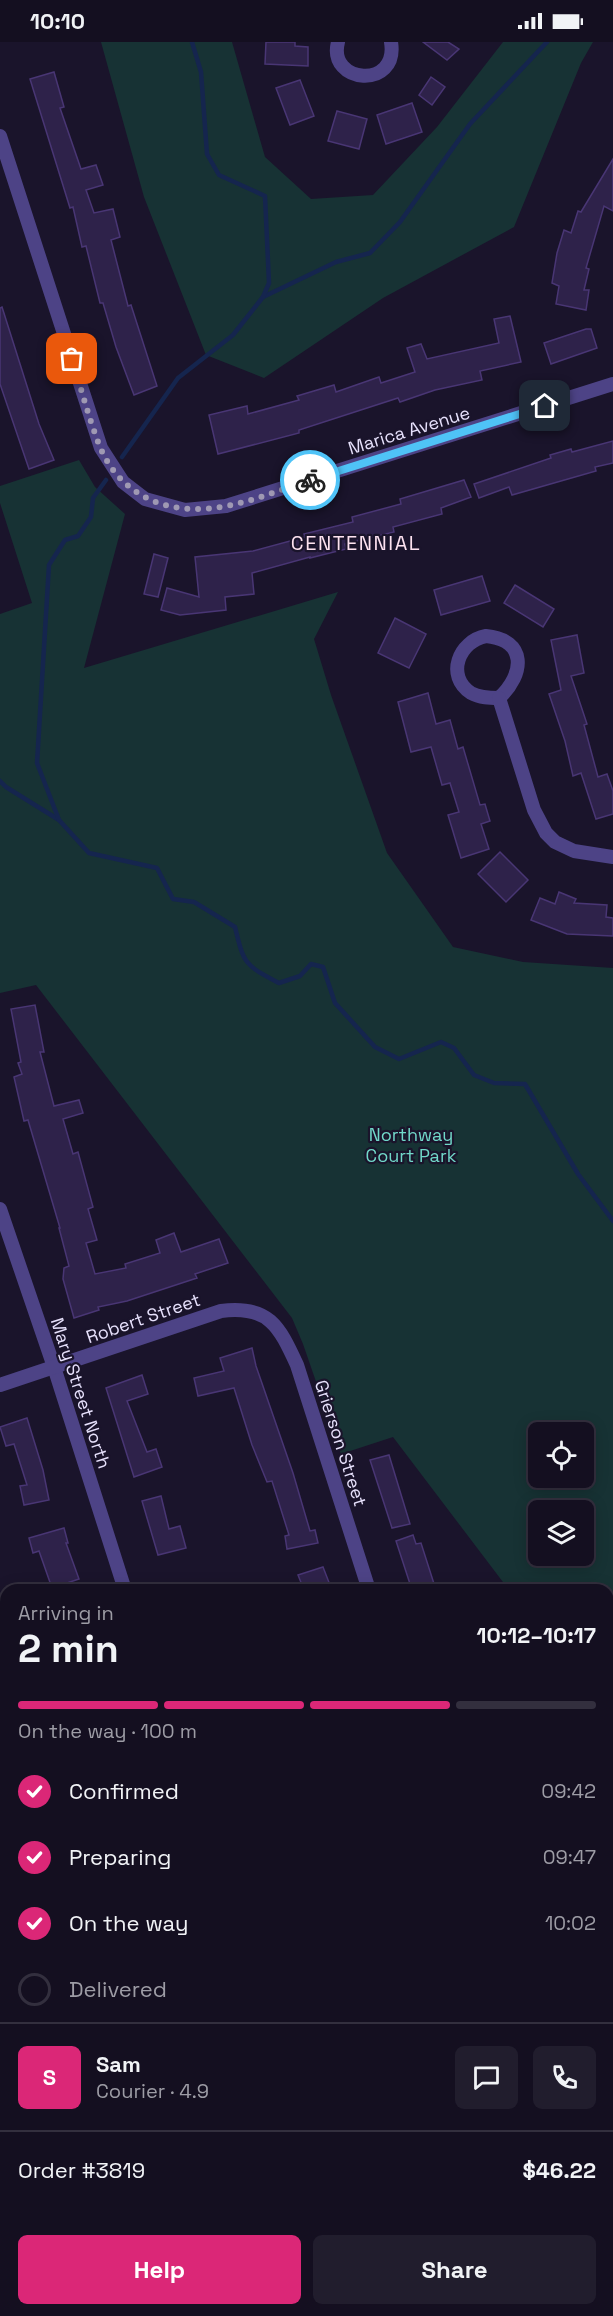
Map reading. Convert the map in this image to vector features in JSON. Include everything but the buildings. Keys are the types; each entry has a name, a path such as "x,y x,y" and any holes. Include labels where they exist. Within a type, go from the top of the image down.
{"street":[{"path":"338,42 340,62 350,72 364,77 374,75 387,66 391,57 391,42"},
{"name":"Marica Avenue","path":"0,136 101,448 123,482 145,499 185,510 226,506 613,384"},
{"path":"496,637 505,641 516,655 517,676 499,698 482,697 472,693 459,678 457,668 459,655 465,646 478,638 496,637"},
{"path":"499,698 534,810 546,833 555,842 574,851 613,857"},
{"name":"Mary Street North","path":"0,1209 54,1367 123,1584"},
{"name":"Robert Street","path":"0,1385 221,1311 243,1308 264,1316"},
{"name":"Grierson Street","path":"264,1316 283,1335 297,1365 367,1584"}],"green space":[{"path":"101,42 232,42 265,157 311,199 373,195 437,127 503,42 593,42 581,63 514,227 383,298 264,378 206,355 144,197"},
{"name":"Northway Court Park","path":"79,460 95,487 125,514 84,668 338,592 314,639 331,695 387,853 453,947 523,962 613,968 613,1584 504,1584 393,1437 341,1454 292,1318 36,985 0,993 0,614 32,603 0,503 0,486"}],"waterway":[{"path":"122,457 178,378 233,335 263,297 269,283 265,196 219,175 207,154 201,72 192,42"},
{"path":"263,297 336,262 370,253 400,222 470,124 547,42"},
{"path":"59,820 37,763 49,565 65,540 78,536 91,517 93,498 106,480"},
{"path":"0,781 59,820 89,853 157,868 173,899 194,902 235,927 244,957 259,972 279,983 300,976 311,964 323,967 335,1003 375,1047 399,1059 441,1042 454,1048 474,1075 494,1083 525,1084 578,1174 613,1221"}],"way so far":[{"path":"72,359 101,448 123,482 145,499 185,510 226,506 310,480"}],"district":[{"name":"CENTENNIAL","path":"356,543"}],"route":[{"path":"310,480 545,406"}]}
